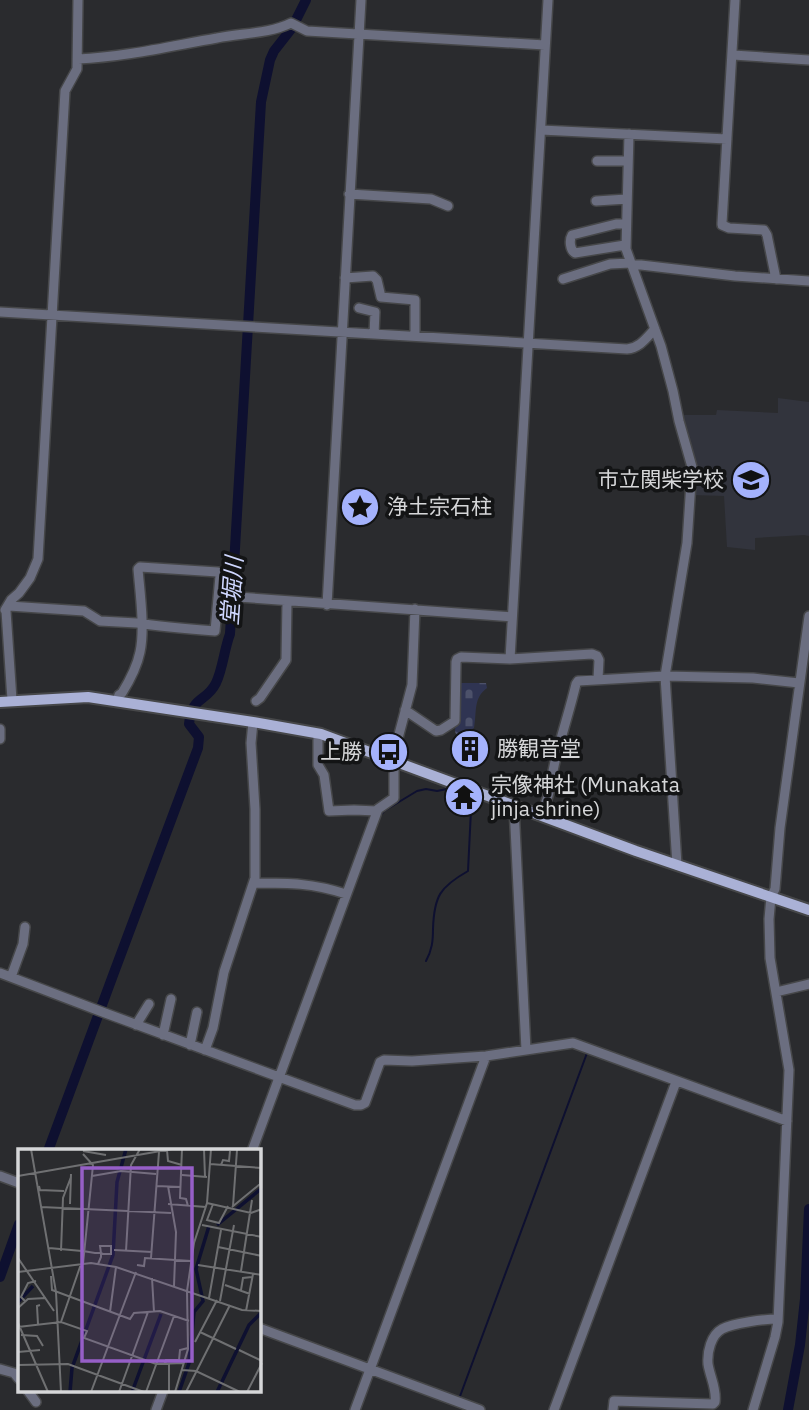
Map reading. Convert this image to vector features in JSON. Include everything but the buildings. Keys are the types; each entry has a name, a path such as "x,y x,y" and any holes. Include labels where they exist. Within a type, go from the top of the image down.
{"main road":[{"path":"6,701 88,697 318,734 514,807 809,910"}],"street":[{"path":"6,701 5,609 30,578 38,559 65,90 77,69 78,0"},
{"path":"327,605 361,0"},
{"path":"510,659 548,0"},
{"path":"735,0 722,225 729,228 764,230 776,279"},
{"path":"78,59 105,58 276,29 291,23 307,31 545,45"},
{"path":"733,55 809,60"},
{"path":"541,130 727,139"},
{"path":"629,134 625,245 655,329 692,467 687,543 665,676 677,864"},
{"path":"597,161 628,161"},
{"path":"349,194 426,199 448,206"},
{"path":"596,201 627,199"},
{"path":"625,245 575,253 572,251 570,239 572,235 615,224 626,224"},
{"path":"563,279 610,264 631,264 809,281"},
{"path":"345,278 373,276 377,279 381,297 415,300 415,336"},
{"path":"359,308 375,312 374,334"},
{"path":"0,312 632,349 655,329"},
{"path":"5,609 85,611 100,621 141,623 215,631 219,573 138,569 141,623 141,647 133,674 117,701"},
{"path":"238,597 512,617"},
{"path":"256,701 286,660 287,601"},
{"path":"253,1149 377,811 394,798 393,761 412,685 415,609"},
{"path":"753,1410 778,1319 788,1060 769,945 771,897 775,889 780,828 809,616"},
{"path":"405,710 436,731 455,721 457,659 461,657 510,659 593,654 599,660 598,679"},
{"path":"538,815 546,802 576,684 583,680 665,676 753,678 799,683"},
{"path":"205,1050 213,1028 226,963 254,883 255,808 251,743 253,722"},
{"path":"0,729 0,739"},
{"path":"318,734 318,765 324,775 329,811 377,811"},
{"path":"514,807 526,1050"},
{"path":"254,883 308,884 346,894"},
{"path":"11,977 23,944 25,928"},
{"path":"0,973 355,1105 365,1103 380,1062 384,1060 486,1056 573,1043 787,1121"},
{"path":"776,992 809,984"},
{"path":"163,1035 172,999"},
{"path":"136,1025 149,1004"},
{"path":"190,1045 197,1012"},
{"path":"355,1410 486,1056"},
{"path":"555,1410 676,1082"},
{"path":"0,1176 18,1183"},
{"path":"613,1410 614,1401 713,1404 716,1397 708,1353 718,1333 729,1327 778,1319"},
{"path":"261,1329 480,1410"},
{"path":"0,1369 14,1373 18,1378"},
{"path":"29,1392 36,1402"},
{"path":"156,1410 163,1392"}],"shaded area":[{"name":"市立関柴学校","path":"778,398 809,402 809,536 755,538 755,550 727,547 724,496 692,495 680,415 716,415 717,410 778,413"}],"green space":[{"path":"458,683 486,683 487,688 479,696 474,728 466,738 459,739 455,732"}],"waterway":[{"name":"堂堀川","path":"49,1149 198,748 199,737 189,724 193,708 216,683 230,634 261,102 270,60 292,28 306,0"},
{"path":"379,817 384,811 417,791 447,789 451,792 454,804 471,809 472,796"},
{"path":"426,961 432,945 437,900 451,882 468,871 471,810"},
{"path":"459,1399 587,1053"},
{"path":"788,1410 805,1299 809,1209"},
{"name":"堂堀川","path":"0,1277 18,1227"}],"place":[{"name":"市立関柴学校","path":"751,480"},
{"name":"浄土宗石柱","path":"360,507"},
{"name":"勝観音堂","path":"470,749"},
{"name":"上勝","path":"389,752"},
{"name":"宗像神社 (Munakata jinja shrine)","path":"464,797"}]}
